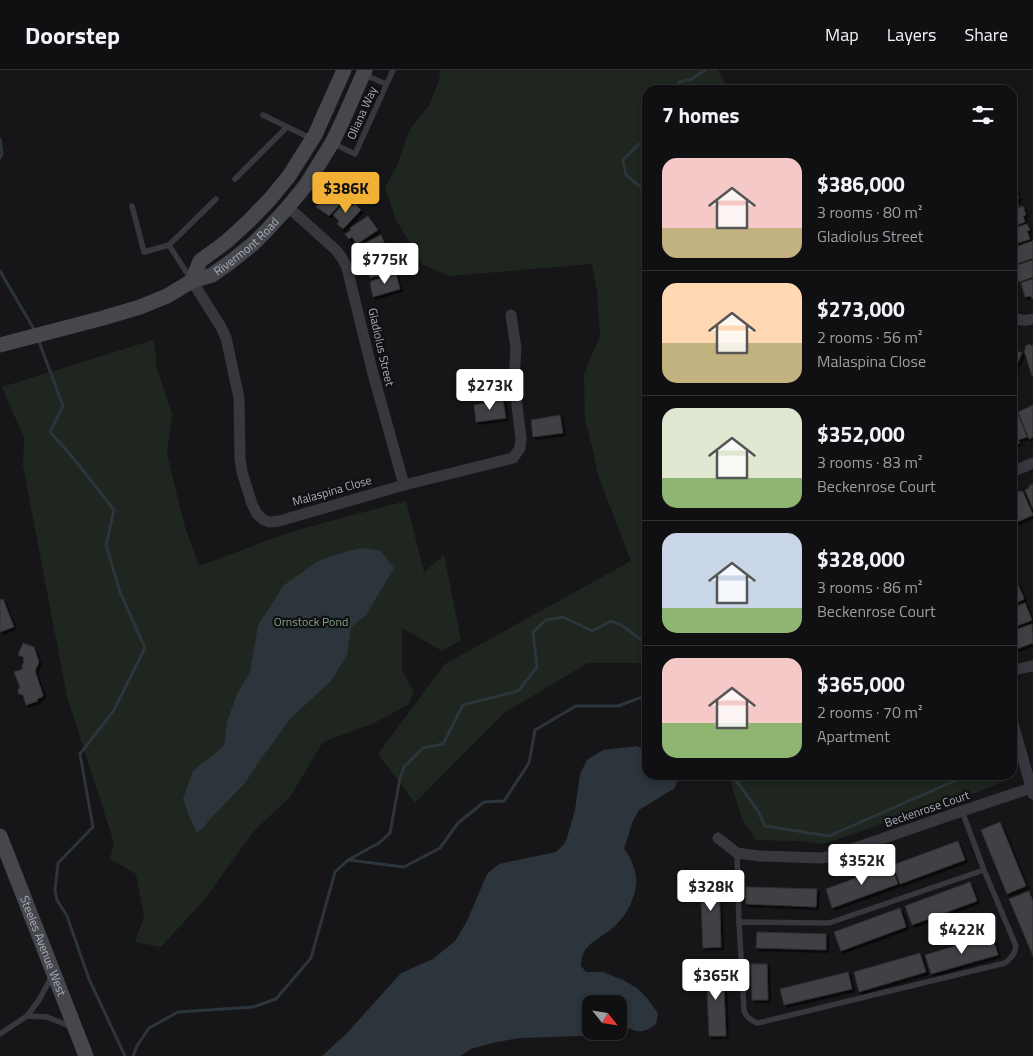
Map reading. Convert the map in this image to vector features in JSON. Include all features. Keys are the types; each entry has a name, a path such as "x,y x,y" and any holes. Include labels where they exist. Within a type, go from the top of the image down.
{"street":[{"name":"Rivermont Road","path":"192,281 200,261 238,232 271,198 289,176 312,140 344,70"},
{"name":"Rivermont Road","path":"0,345 121,313 150,303 167,296 192,281 212,275 229,263 253,244 306,185 332,143 343,120 361,71"},
{"name":"Gladiolus Street","path":"288,207 336,250 347,268 374,378 404,486"},
{"name":"Malaspina Close","path":"192,281 224,333 239,398 239,448 242,472 257,514 269,522 513,458 518,453 521,438 515,388 516,348 511,315"},
{"path":"1017,320 1026,321 1033,319"},
{"path":"1017,470 1033,463"},
{"path":"1017,669 1033,666"},
{"path":"1017,738 1032,791"},
{"name":"Beckenrose Court","path":"737,853 759,856 821,858 832,856 962,811 1032,791"},
{"name":"Steeles Avenue West","path":"0,836 86,1056"},
{"path":"718,838 737,853"}],"lane":[{"name":"Oliana Way","path":"332,143 355,154 393,70"},
{"name":"Oliana Way","path":"361,71 386,84"},
{"path":"263,115 312,140"},
{"path":"235,179 287,127"},
{"path":"132,206 144,252 169,246 216,199"},
{"path":"169,246 192,281"},
{"path":"737,853 744,1011 753,1022 758,1022 1005,963 1012,957 1016,946 962,811"},
{"path":"739,922 829,923 984,870"},
{"path":"0,1034 27,1016 39,1000 54,972"},
{"path":"27,1016 47,1017 76,1029"}],"green space":[{"path":"440,70 718,70 726,85 642,85 642,663 588,663 504,713 415,803 378,754 445,664 631,561 598,475 585,421 584,374 600,336 597,292 592,264 449,276 423,265 396,220 385,187 396,168 410,129 430,104 439,80"},
{"name":"Ornstock Pond","path":"153,340 156,365 172,414 167,453 184,524 199,566 282,535 406,501 424,572 444,555 461,640 442,651 402,628 402,671 414,691 408,705 372,724 323,742 290,797 254,831 204,900 161,947 135,942 144,917 136,874 110,859 114,843 67,697 23,466 24,438 2,387"},
{"path":"730,780 1006,780 978,792 941,802 823,844 799,841 756,840 743,821"}],"shaded area":[{"path":"363,548 381,551 394,568 366,615 351,627 347,655 331,681 291,718 245,783 197,833 183,799 193,771 224,746 227,722 237,694 250,672 258,625 284,585 318,561"},
{"path":"637,746 642,749 642,780 677,780 675,788 639,810 632,823 624,848 632,861 636,875 633,898 619,922 589,945 583,954 581,966 586,972 603,972 637,988 658,1013 656,1024 641,1031 628,1028 628,995 582,995 582,1036 520,1038 471,1049 460,1056 322,1056 347,1033 401,973 433,959 455,941 467,921 487,874 499,864 556,852 564,844 575,810 580,774 587,760 603,750"}],"building":[{"path":"332,187 345,199 329,216 316,207"},
{"path":"346,201 353,206 355,204 361,210 343,229 337,224 339,221 333,215"},
{"path":"1023,206 1026,215 1023,216 1025,222 1017,225 1017,208"},
{"path":"368,216 378,230 357,244 352,237 349,239 345,234 351,230 350,228"},
{"path":"1027,224 1030,230 1027,231 1030,239 1017,243 1017,227"},
{"path":"381,235 388,251 364,262 357,247"},
{"path":"1033,241 1033,258 1017,264 1017,246"},
{"path":"392,256 396,271 370,278 365,264"},
{"path":"1033,260 1033,277 1019,282 1017,265"},
{"path":"396,274 400,289 373,297 371,281"},
{"path":"1033,279 1032,299 1031,296 1025,297 1021,283"},
{"path":"1030,344 1031,346 1033,345 1032,376 1024,350 1026,350 1025,346"},
{"path":"1017,351 1022,353 1017,364"},
{"path":"503,400 506,418 476,422 474,405"},
{"path":"1033,405 1033,437 1029,439 1018,412"},
{"path":"560,415 563,433 533,437 531,420"},
{"path":"1017,415 1027,437 1018,440 1020,443 1017,444"},
{"path":"1033,484 1033,509 1025,490"},
{"path":"1017,492 1023,492 1033,515 1017,522"},
{"path":"1017,583 1024,598 1017,602"},
{"path":"3,599 14,627 0,632 0,600"},
{"path":"1025,603 1032,620 1017,626 1017,606"},
{"path":"1032,624 1033,643 1017,649 1017,629"},
{"path":"23,643 34,647 39,662 35,671 43,695 37,699 38,701 26,705 23,695 18,692 20,687 14,672 23,669 23,657 18,655"},
{"path":"1000,822 1026,886 1007,894 981,830"},
{"path":"958,841 965,860 900,884 893,865"},
{"path":"891,865 898,884 832,908 826,889"},
{"path":"719,877 721,947 703,948 700,878"},
{"path":"970,882 977,901 912,925 905,906"},
{"path":"746,887 817,889 816,907 746,904"},
{"path":"1029,891 1033,901 1033,956 1009,899"},
{"path":"900,908 906,927 841,951 834,932"},
{"path":"757,932 826,934 826,950 756,948"},
{"path":"992,935 998,955 931,974 925,955"},
{"path":"920,953 926,972 859,992 854,972"},
{"path":"751,964 767,964 768,1000 752,1000"},
{"path":"723,965 726,1036 709,1036 706,966"},
{"path":"848,972 852,989 784,1005 780,989"}],"waterway":[{"path":"680,85 679,82 692,79 705,70"},
{"path":"0,139 2,154 0,158"},
{"path":"642,143 623,160 626,175 642,188"},
{"path":"0,271 35,331"},
{"path":"38,339 63,406 50,432 114,510 106,545 120,592 145,648 114,710 80,754 93,827 58,863 55,890 57,900 67,916 89,979 125,1056"},
{"path":"133,1056 149,1028 178,1012 253,1007 276,999 311,958 335,872 348,860 379,843 390,833 400,778 404,767 423,748 443,744 463,705 518,691 537,667 533,632 546,620 563,617 592,631 611,621 621,625 642,640"},
{"path":"349,860 404,867 440,848 458,823 484,802 504,801 529,763 535,730 576,706 618,706 642,697"},
{"path":"736,780 758,811 765,826 829,836 957,780"}]}
